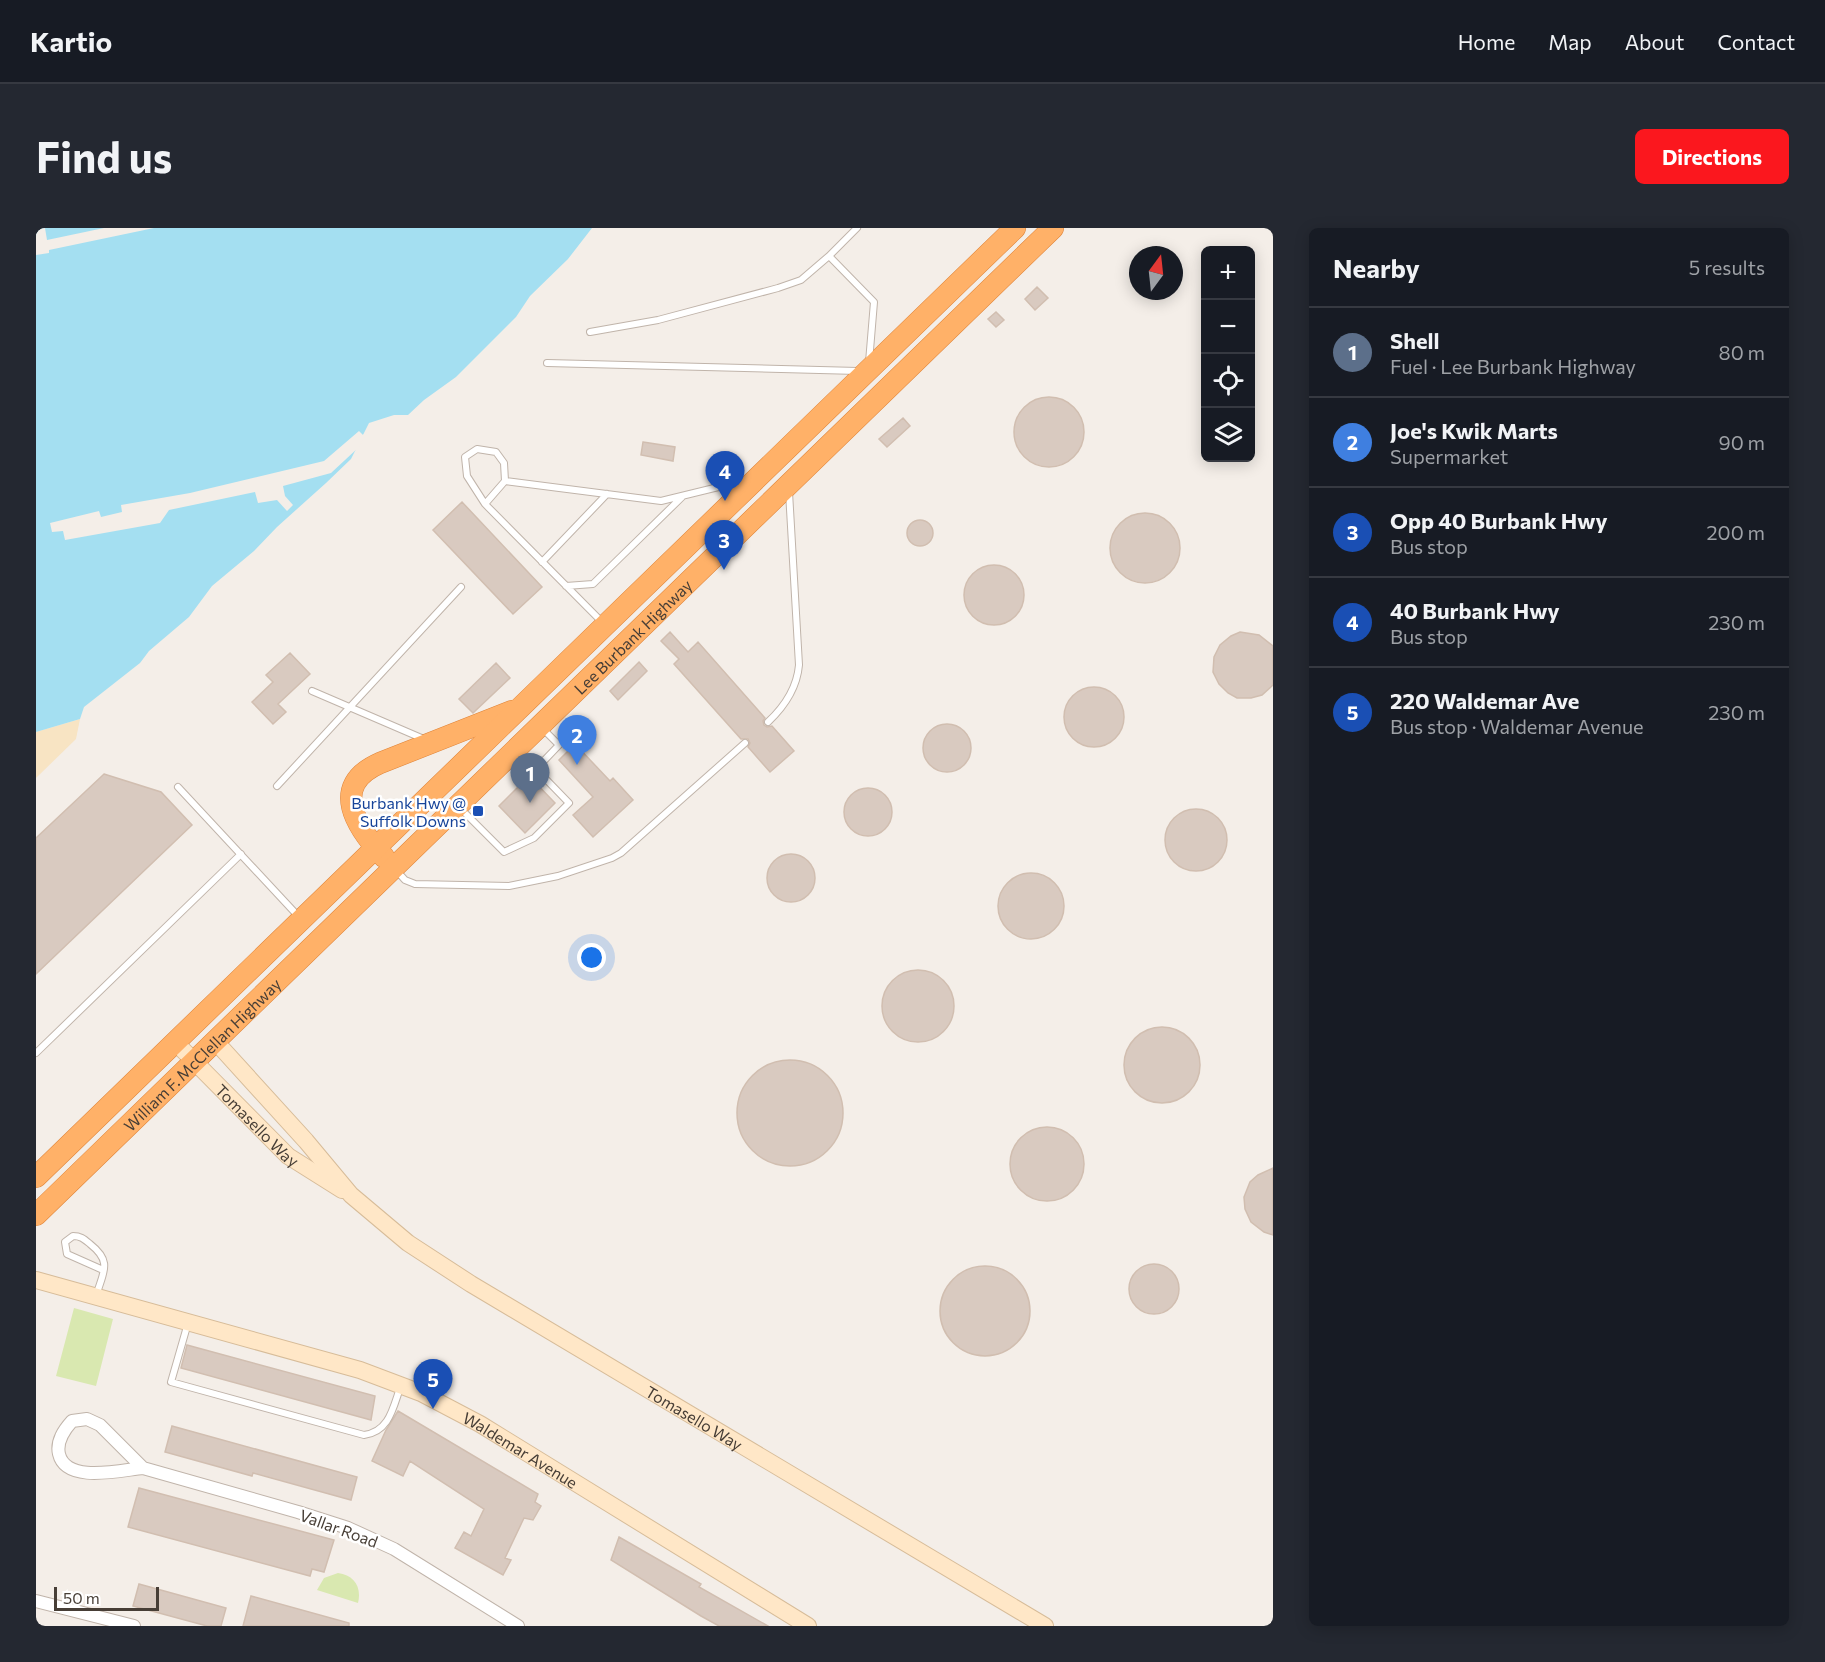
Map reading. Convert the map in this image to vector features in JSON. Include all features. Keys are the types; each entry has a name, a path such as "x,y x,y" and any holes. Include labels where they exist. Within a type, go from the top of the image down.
{"highway":[{"name":"Lee Burbank Highway","path":"342,880 1015,228"},
{"name":"Lee Burbank Highway","path":"366,894 1053,228"},
{"path":"393,868 360,829 354,815 351,798 356,782 364,772 375,765 521,707"},
{"name":"William F. McClellan Highway","path":"36,1177 342,880"},
{"name":"William F. McClellan Highway","path":"36,1215 366,894"}],"street":[{"name":"Tomasello Way","path":"175,1042 288,1156 310,1172 351,1195"},
{"name":"Tomasello Way","path":"216,1042 306,1141 351,1195 393,1232 439,1264 1045,1626"},
{"name":"Waldemar Avenue","path":"36,1280 360,1370 402,1384 480,1424 808,1626"},
{"name":"Vallar Road","path":"143,1468 100,1425 87,1419 72,1421 63,1432 58,1448 61,1460 74,1471 94,1472 143,1468 298,1512 363,1535 394,1549 518,1626"},
{"path":"36,1601 134,1626"}],"lane":[{"path":"590,332 658,320 801,280 857,228"},
{"path":"547,363 868,371 874,302 829,256"},
{"path":"485,504 505,481 504,463 496,452 477,449 465,457 467,476 485,504 605,626"},
{"path":"505,481 661,501 759,477"},
{"path":"768,722 789,697 796,682 799,665 788,486"},
{"path":"542,562 607,494"},
{"path":"566,586 593,584 683,496"},
{"path":"277,786 461,587"},
{"path":"312,691 432,742"},
{"path":"458,806 504,852 534,838 569,803 536,769 559,745 541,726"},
{"path":"393,868 405,880 415,884 505,886 558,876 612,858 621,853 745,743"},
{"path":"178,787 302,920"},
{"path":"36,1053 241,854"},
{"path":"95,1297 105,1264 101,1253 81,1236 73,1236 65,1242 67,1254 103,1270"},
{"path":"188,1323 171,1382 364,1435 384,1427 402,1384"}],"green space":[{"path":"74,1308 113,1319 96,1386 56,1376"},
{"path":"338,1573 348,1576 356,1583 359,1592 358,1603 317,1590 324,1578"}],"sand":[{"path":"80,719 76,739 36,778 36,732"}],"water":[{"path":"36,228 592,228 568,259 530,296 516,317 456,377 424,400 408,415 394,415 369,423 351,459 254,551 212,586 189,617 149,651 140,663 84,707 80,719 36,732"}],"pier":[{"path":"45,228 47,240 104,228 154,228 49,250 49,253 36,255 36,229"},
{"path":"369,429 359,447 331,473 283,486 285,496 293,505 287,511 277,500 258,503 255,492 169,510 160,523 65,540 63,531 52,532 50,523 99,511 101,517 122,512 121,505 190,493 324,461 359,431 363,435"}],"building":[{"path":"1037,287 1048,298 1035,310 1025,299"},
{"path":"996,312 1004,320 996,327 988,319"},
{"path":"1056,397 1069,403 1078,412 1082,418 1084,432 1082,446 1074,457 1063,465 1042,467 1024,457 1016,446 1014,425 1024,407 1035,399"},
{"path":"903,418 910,426 887,447 879,439"},
{"path":"643,442 675,447 673,461 641,455"},
{"path":"462,502 542,587 513,614 433,530"},
{"path":"1145,513 1158,516 1170,523 1177,535 1180,548 1177,561 1170,573 1158,580 1145,583 1132,580 1120,573 1113,561 1110,548 1113,535 1120,523 1132,516"},
{"path":"920,520 929,524 933,533 929,542 920,546 911,542 907,533 911,524"},
{"path":"988,565 1000,565 1011,570 1019,578 1024,595 1022,607 1011,620 1000,625 988,625 977,620 969,612 964,601 964,589 969,578 977,570"},
{"path":"670,632 688,652 698,642 765,718 764,725 772,726 794,751 770,772 748,747 750,743 748,739 741,739 674,664 679,659 661,641"},
{"path":"1240,632 1259,635 1273,646 1273,685 1262,695 1251,698 1237,698 1228,693 1219,684 1213,672 1214,657 1220,645"},
{"path":"290,653 310,674 278,704 286,712 273,724 252,702 273,682 266,675"},
{"path":"639,662 647,671 618,700 610,691"},
{"path":"496,663 510,678 473,713 459,699"},
{"path":"1094,687 1111,692 1119,700 1124,717 1119,734 1111,742 1094,747 1077,742 1069,734 1064,717 1069,700 1077,692"},
{"path":"942,724 952,724 964,731 971,743 971,753 964,765 952,772 942,772 927,761 923,753 923,743 934,728"},
{"path":"575,744 610,781 613,778 633,800 593,837 573,815 593,797 559,760"},
{"path":"104,774 161,792 192,825 36,974 36,838"},
{"path":"529,776 555,803 525,833 499,806"},
{"path":"863,788 873,788 885,795 892,807 892,817 885,829 873,836 863,836 848,825 844,817 844,807 855,792"},
{"path":"1196,809 1208,811 1218,818 1225,828 1227,840 1225,852 1218,862 1208,869 1196,871 1184,869 1174,862 1167,852 1165,840 1167,828 1174,818 1184,811"},
{"path":"786,854 796,854 808,861 815,873 815,883 808,895 796,902 786,902 771,891 767,883 767,873 778,858"},
{"path":"1031,873 1043,876 1054,883 1061,894 1064,906 1061,918 1054,929 1043,936 1031,939 1019,936 1008,929 1001,918 998,906 1001,894 1008,883 1019,876"},
{"path":"918,970 932,973 944,980 951,992 954,1006 951,1020 944,1032 932,1039 918,1042 904,1039 892,1032 885,1020 882,1006 885,992 892,980 904,973"},
{"path":"1162,1027 1176,1030 1189,1038 1197,1051 1200,1065 1197,1079 1189,1092 1176,1100 1162,1103 1148,1100 1135,1092 1127,1079 1124,1065 1127,1051 1135,1038 1148,1030"},
{"path":"790,1060 810,1064 828,1075 839,1093 843,1113 839,1133 828,1151 810,1162 790,1166 770,1162 752,1151 741,1133 737,1113 741,1093 752,1075 770,1064"},
{"path":"1047,1127 1068,1133 1078,1143 1084,1164 1078,1185 1068,1195 1047,1201 1026,1195 1016,1185 1010,1164 1016,1143 1026,1133"},
{"path":"1273,1168 1273,1235 1264,1232 1251,1222 1245,1209 1244,1197 1250,1182 1258,1175"},
{"path":"1154,1264 1168,1268 1175,1275 1179,1289 1175,1303 1168,1310 1154,1314 1140,1310 1133,1303 1129,1289 1133,1275 1140,1268"},
{"path":"985,1266 1002,1270 1017,1279 1026,1294 1030,1311 1026,1328 1017,1343 1002,1352 985,1356 968,1352 953,1343 944,1328 940,1311 944,1294 953,1279 968,1270"},
{"path":"187,1345 375,1396 371,1420 181,1368"},
{"path":"398,1411 538,1494 535,1502 541,1506 533,1520 524,1518 505,1558 511,1560 503,1575 455,1548 464,1532 471,1536 484,1509 410,1461 403,1476 372,1461 386,1430"},
{"path":"172,1426 357,1477 351,1500 165,1452"},
{"path":"139,1488 334,1540 324,1572 312,1569 310,1576 128,1527"},
{"path":"619,1537 701,1584 699,1587 768,1626 719,1626 701,1616 611,1560"},
{"path":"139,1584 226,1608 221,1626 207,1626 133,1606"},
{"path":"251,1596 349,1623 349,1626 243,1626"}],"place":[{"name":"40 Burbank Hwy","path":"725,501"},
{"name":"Opp 40 Burbank Hwy","path":"724,570"},
{"name":"Joe's Kwik Marts","path":"577,765"},
{"name":"Shell","path":"530,803"},
{"name":"Burbank Hwy @ Suffolk Downs","path":"478,811"},
{"name":"220 Waldemar Ave","path":"433,1409"}]}
